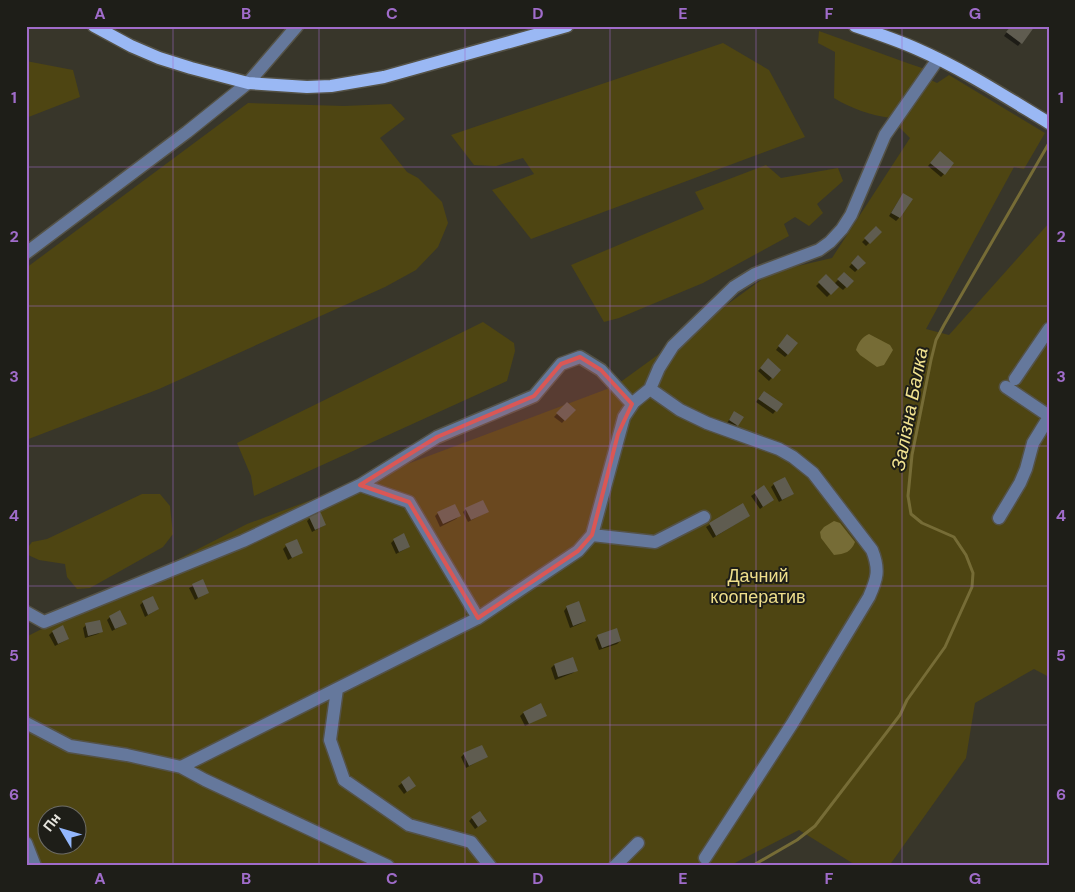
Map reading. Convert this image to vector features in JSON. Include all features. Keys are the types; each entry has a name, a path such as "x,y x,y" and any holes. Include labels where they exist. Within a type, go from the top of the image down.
{"main road":[{"path":"94,26 131,46 159,58 248,83 315,86 331,86 384,77 567,26"},
{"path":"855,26 916,48 959,69 1047,122"}],"street":[{"path":"26,253 187,132 248,83 296,26"},
{"path":"181,767 478,618 578,551 592,535 624,417 632,404 650,389 659,368 673,346 734,287 755,274 819,250 830,242 851,216 885,135 938,59"},
{"path":"999,518 1020,483 1033,443 1049,417 1011,383 1049,329"},
{"path":"26,612 44,622 243,541 360,486 437,437 534,396 561,364 580,356 601,370 632,404"},
{"path":"650,389 680,410 707,423 779,450 798,461 816,477 872,550 877,563 875,582 869,597 792,724 705,858"},
{"path":"360,486 409,502 478,618"},
{"path":"592,535 655,542 704,517"},
{"path":"337,689 330,740 344,780 409,825 471,842 490,866"},
{"path":"26,723 70,746 127,755 181,767 388,866"},
{"path":"26,843 35,866"},
{"path":"615,866 638,843"}],"highlighted area":[{"path":"580,357 601,370 632,404 618,434 592,535 578,551 478,618 409,502 360,485 437,437 534,396 561,364"}],"green space":[{"path":"819,31 925,69 891,118 861,111 834,98 835,52 818,43"},
{"path":"723,43 769,70 805,137 531,239 492,190 534,174 523,158 496,166 474,165 451,135"},
{"path":"26,61 73,70 80,97 26,118"},
{"name":"Дачний кооператив","path":"949,75 1045,133 1024,169 1014,167 926,329 949,335 1049,223 1049,677 1034,669 975,703 966,758 889,866 857,866 799,830 729,866 26,866 26,637 247,524 615,386 772,272 832,258 910,138 898,126 929,79 937,83"},
{"path":"248,103 344,106 391,104 405,119 380,138 407,172 418,178 442,202 448,223 438,247 416,270 385,287 159,389 26,440 26,268"},
{"path":"766,165 781,178 838,168 843,181 817,204 823,213 809,226 795,217 784,224 789,236 703,283 619,318 604,322 571,265 704,209 695,192"},
{"path":"483,322 514,343 515,351 507,381 254,496 251,476 237,443"},
{"path":"142,494 160,494 170,506 173,534 163,547 90,588 77,589 67,577 65,564 39,560 26,554 26,550 32,542 47,539"}],"shaded area":[{"path":"869,334 890,345 893,350 884,365 877,367 856,350 861,340"},
{"path":"834,521 840,523 855,542 847,552 834,555 821,538 820,532"}],"building":[{"path":"1011,26 1035,26 1022,44 1006,32"},
{"path":"940,151 954,163 945,175 930,163"},
{"path":"903,193 913,199 900,218 891,213"},
{"path":"876,226 882,232 870,244 864,238"},
{"path":"858,255 866,263 858,270 851,263"},
{"path":"844,272 854,281 847,288 837,279"},
{"path":"826,274 839,287 831,295 818,282"},
{"path":"787,334 798,343 788,355 778,346"},
{"path":"768,358 781,370 773,379 760,368"},
{"path":"764,391 783,404 777,412 758,399"},
{"path":"567,402 576,410 565,421 556,413"},
{"path":"734,411 744,417 738,426 729,420"},
{"path":"785,477 794,494 782,500 773,483"},
{"path":"764,485 774,500 763,507 754,492"},
{"path":"483,500 489,512 471,520 465,508"},
{"path":"743,503 750,516 716,536 709,523"},
{"path":"455,504 461,516 443,524 437,512"},
{"path":"320,511 326,525 315,530 309,517"},
{"path":"404,533 410,547 399,552 393,539"},
{"path":"297,539 303,553 292,558 285,544"},
{"path":"203,579 209,593 198,598 192,584"},
{"path":"153,596 159,609 148,615 142,601"},
{"path":"579,601 586,621 573,626 566,606"},
{"path":"120,610 127,624 115,629 109,616"},
{"path":"100,620 103,632 88,636 85,623"},
{"path":"63,625 69,639 58,644 52,631"},
{"path":"617,628 621,641 602,648 597,635"},
{"path":"573,657 578,671 558,677 554,664"},
{"path":"541,703 547,716 529,724 523,712"},
{"path":"482,745 488,757 469,766 463,753"},
{"path":"409,776 416,786 407,792 401,782"},
{"path":"480,811 487,821 478,827 471,817"}],"waterway":[{"name":"Залізна Балка","path":"752,866 797,840 815,826 900,715 907,700 945,647 972,587 973,573 966,555 954,537 922,523 911,514 908,496 912,455 936,340 1049,143"}]}
